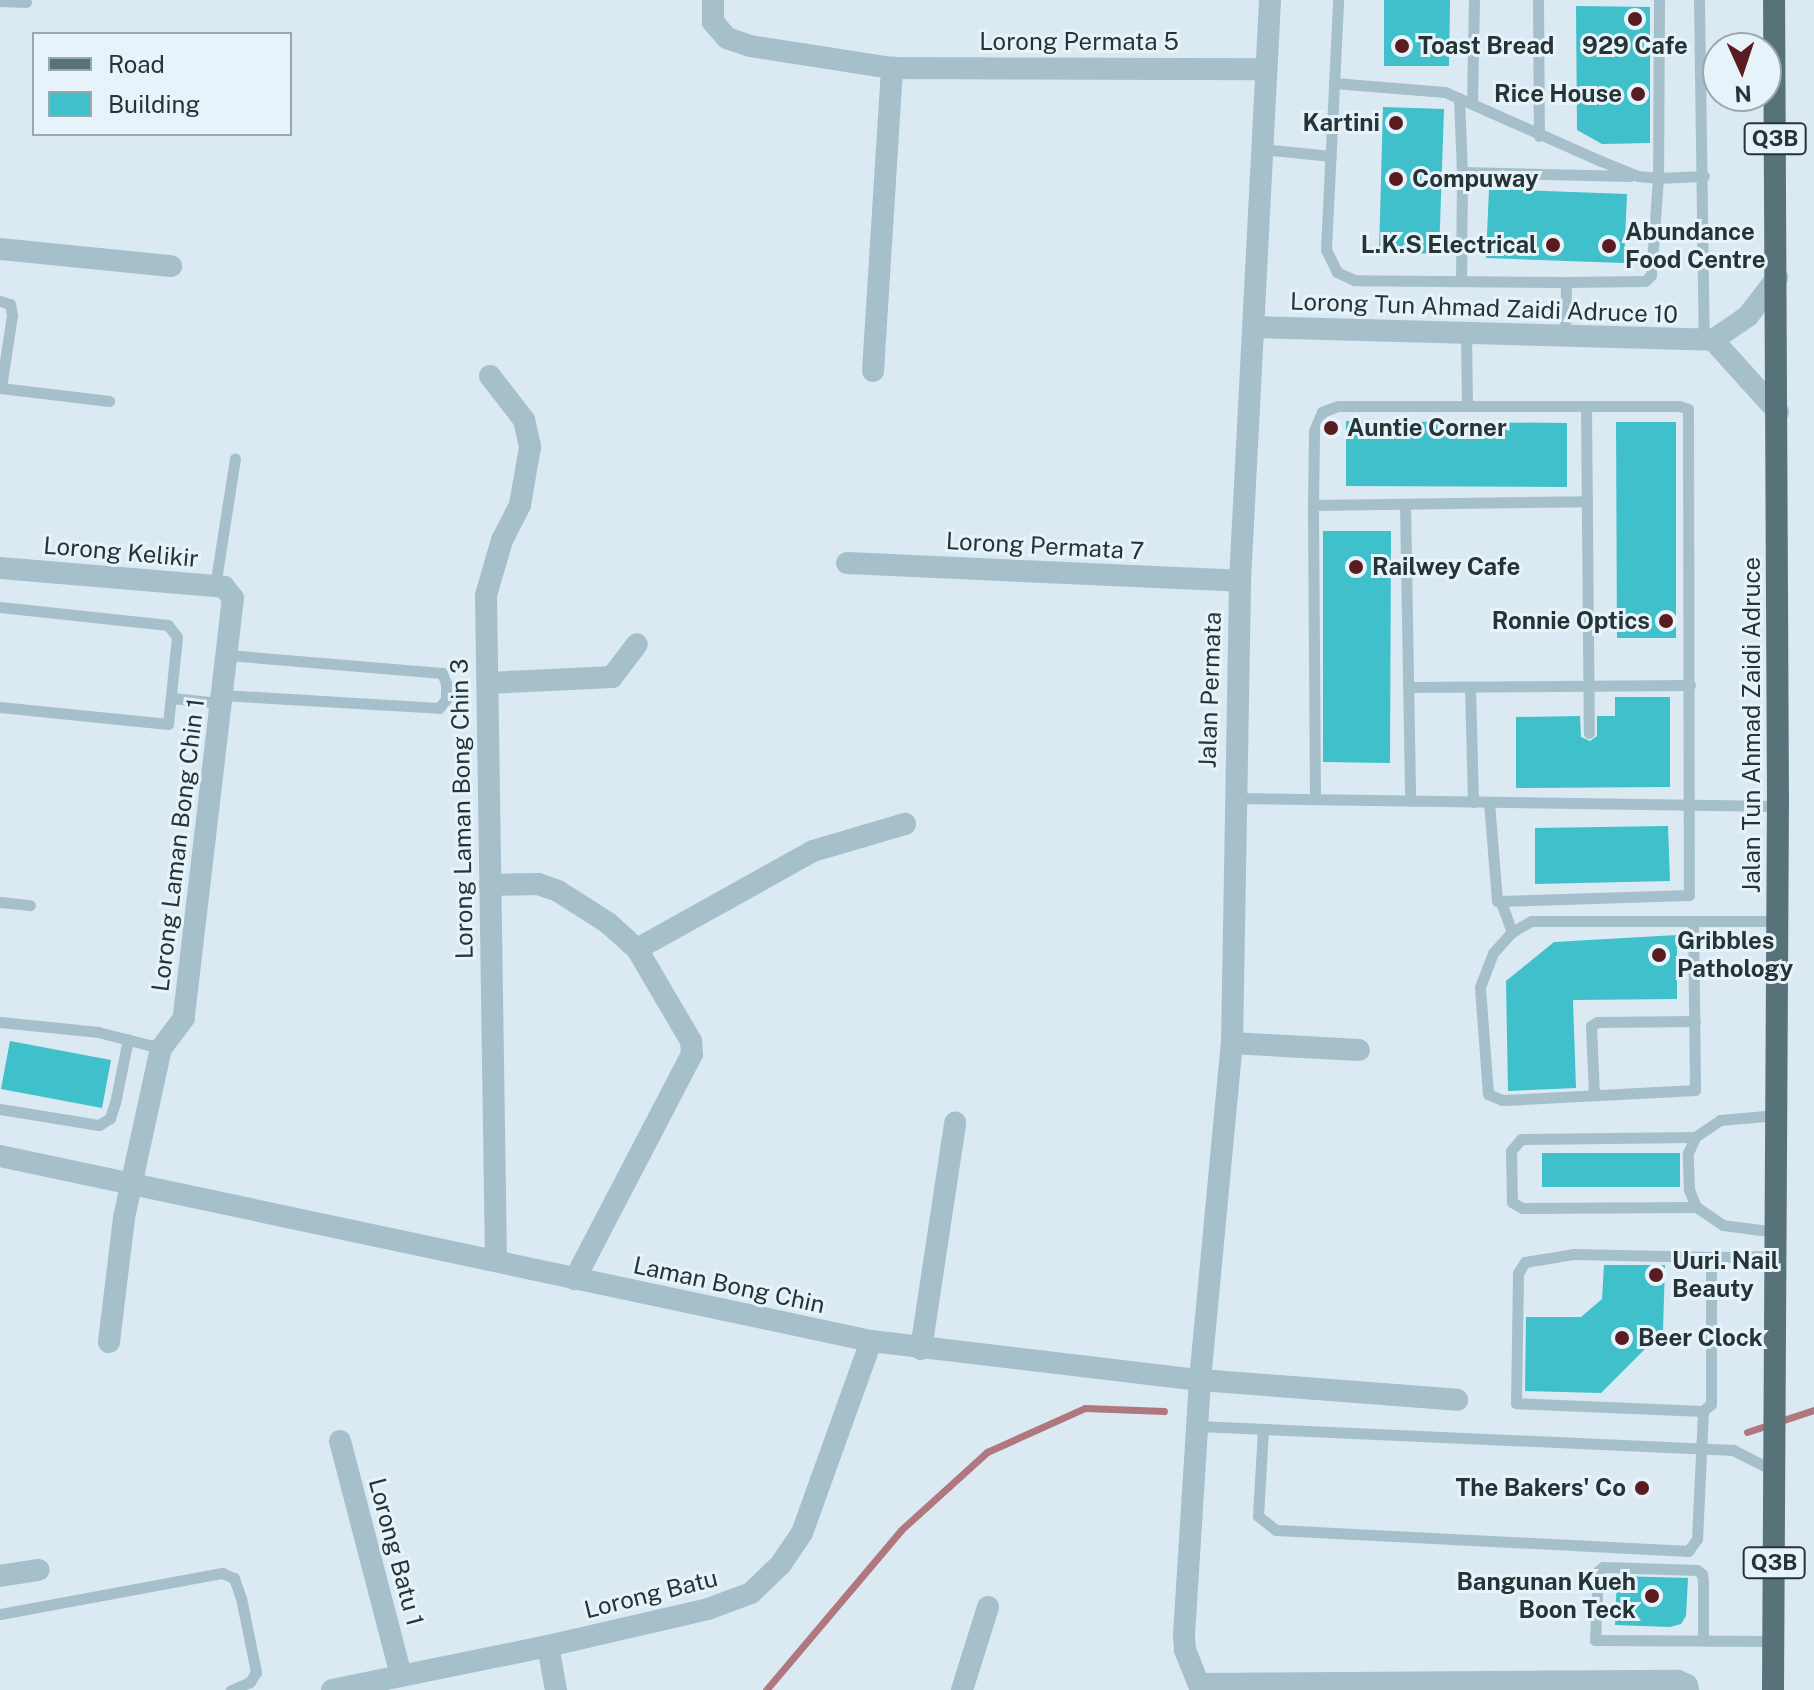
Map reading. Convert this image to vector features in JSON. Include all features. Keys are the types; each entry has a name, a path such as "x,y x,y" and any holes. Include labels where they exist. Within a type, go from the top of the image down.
{"main road":[{"name":"Jalan Tun Ahmad Zaidi Adruce","path":"1773,1690 1778,921 1774,0"}],"street":[{"name":"Lorong Permata 5","path":"713,0 713,22 727,38 750,46 892,68 1266,69"},
{"name":"Jalan Permata","path":"1200,1687 1192,1672 1184,1635 1200,1380 1232,1043 1233,798 1240,581 1270,0"},
{"path":"873,371 892,68"},
{"path":"0,249 171,266"},
{"path":"1777,278 1748,316 1708,340 1778,412"},
{"name":"Lorong Tun Ahmad Zaidi Adruce 10","path":"1254,327 1708,340"},
{"name":"Lorong Laman Bong Chin 3","path":"490,376 524,420 530,447 520,505 502,540 486,595 496,1261"},
{"name":"Lorong Permata 7","path":"847,563 1240,581"},
{"name":"Lorong Kelikir","path":"0,568 224,592"},
{"name":"Lorong Laman Bong Chin 1","path":"109,1342 131,1184 161,1048 184,1018 226,655 224,592"},
{"path":"489,683 612,677 637,644"},
{"path":"637,949 813,851 905,824"},
{"path":"490,885 538,884 558,891 608,923 637,949 691,1041 692,1054 575,1279"},
{"path":"1232,1043 1359,1050"},
{"path":"921,1349 955,1123"},
{"name":"Laman Bong Chin","path":"0,1156 871,1341 1200,1380 1457,1400"},
{"name":"Lorong Batu","path":"332,1690 548,1646 708,1609 751,1593 781,1564 802,1533 871,1341"},
{"name":"Lorong Batu 1","path":"340,1441 401,1676"},
{"path":"0,1576 39,1570"},
{"path":"962,1690 988,1607"},
{"path":"548,1646 556,1690"},
{"path":"1200,1687 1678,1681 1687,1685 1688,1690"}],"lane":[{"path":"1338,0 1326,249 1337,272 1354,280 1566,282 1645,281 1651,275 1658,178 1659,0"},
{"path":"1472,103 1474,0"},
{"path":"1538,0 1539,136"},
{"path":"1699,0 1708,340"},
{"path":"0,1 26,2"},
{"path":"1334,83 1434,90 1472,103 1539,136 1638,176"},
{"path":"1459,98 1461,280"},
{"path":"1262,149 1331,156"},
{"path":"1462,172 1658,178 1704,176"},
{"path":"1565,336 1566,282"},
{"path":"0,301 10,304 12,315 0,388 109,401"},
{"path":"1466,334 1467,406"},
{"path":"1315,799 1314,431 1322,412 1338,406 1688,409 1689,895 1501,902"},
{"path":"1586,407 1589,733"},
{"path":"224,592 235,459"},
{"path":"1313,505 1587,501"},
{"path":"1405,504 1410,801"},
{"path":"0,607 168,625 177,637 170,720 165,725 0,707"},
{"path":"172,698 439,708 446,699 442,673 226,655"},
{"path":"1408,687 1690,685"},
{"path":"1470,687 1473,802"},
{"path":"1233,798 1778,806"},
{"path":"1489,802 1494,897 1501,902 1512,932"},
{"path":"0,902 30,905"},
{"path":"1693,921 1695,1090 1502,1100 1488,1094 1480,987 1493,953 1512,932 1531,921 1693,921 1778,921"},
{"path":"1594,1095 1591,1026 1597,1022 1695,1021"},
{"path":"0,1022 98,1032 161,1048"},
{"path":"0,1109 99,1125 110,1118 128,1039"},
{"path":"1777,1115 1720,1120 1695,1137 1688,1153 1689,1190 1696,1207 1723,1225 1777,1232"},
{"path":"1695,1137 1521,1139 1511,1151 1512,1202 1522,1208 1696,1207"},
{"path":"1711,1257 1713,1393 1711,1404 1703,1411 1516,1403 1518,1273 1525,1262 1574,1254 1777,1256"},
{"path":"1263,1429 1258,1516 1276,1530 1688,1551 1697,1539 1703,1411"},
{"path":"1198,1426 1733,1450 1775,1471"},
{"path":"1703,1639 1703,1582 1702,1574 1697,1570 1603,1567 1598,1571 1595,1640 1773,1641"},
{"path":"0,1614 222,1573 234,1578 241,1598 256,1672 250,1682 231,1690"}],"building":[{"path":"1384,0 1450,0 1449,66 1384,66"},
{"path":"1576,6 1650,7 1650,143 1602,144 1577,130"},
{"path":"1383,107 1444,109 1439,254 1379,252"},
{"path":"1489,189 1627,194 1624,263 1486,258"},
{"path":"1346,421 1567,423 1567,487 1346,486"},
{"path":"1616,422 1676,422 1676,638 1617,638"},
{"path":"1323,531 1391,531 1390,763 1323,762"},
{"path":"1615,697 1670,697 1670,787 1516,788 1516,717 1580,716 1581,737 1590,741 1597,736 1597,716 1615,716"},
{"path":"1668,826 1670,881 1535,884 1535,828"},
{"path":"1677,935 1677,999 1573,1000 1576,1088 1508,1091 1506,981 1554,942"},
{"path":"10,1041 111,1060 102,1108 1,1089"},
{"path":"1542,1153 1680,1153 1680,1187 1542,1187"},
{"path":"1604,1265 1665,1265 1663,1331 1601,1393 1525,1391 1526,1317 1581,1317 1602,1299"},
{"name":"Bangunan Kueh Boon Teck","path":"1617,1576 1688,1578 1686,1616 1681,1624 1670,1627 1615,1625"}],"waterway":[{"path":"766,1690 901,1530 987,1452 1085,1408 1164,1411"},
{"path":"1747,1432 1814,1410"}],"place":[{"name":"929 Cafe","path":"1635,19"},
{"name":"Toast Bread","path":"1402,46"},
{"name":"Rice House","path":"1638,94"},
{"name":"Kartini","path":"1396,123"},
{"name":"Compuway","path":"1396,179"},
{"name":"L.K.S Electrical","path":"1553,245"},
{"name":"Abundance Food Centre","path":"1609,246"},
{"name":"Auntie Corner","path":"1331,428"},
{"name":"Railwey Cafe","path":"1356,567"},
{"name":"Ronnie Optics","path":"1666,621"},
{"name":"Gribbles Pathology","path":"1659,955"},
{"name":"Uuri. Nail Beauty","path":"1656,1275"},
{"name":"Beer Clock","path":"1622,1338"},
{"name":"The Bakers' Co","path":"1642,1488"},
{"name":"Bangunan Kueh Boon Teck","path":"1652,1596"}]}
